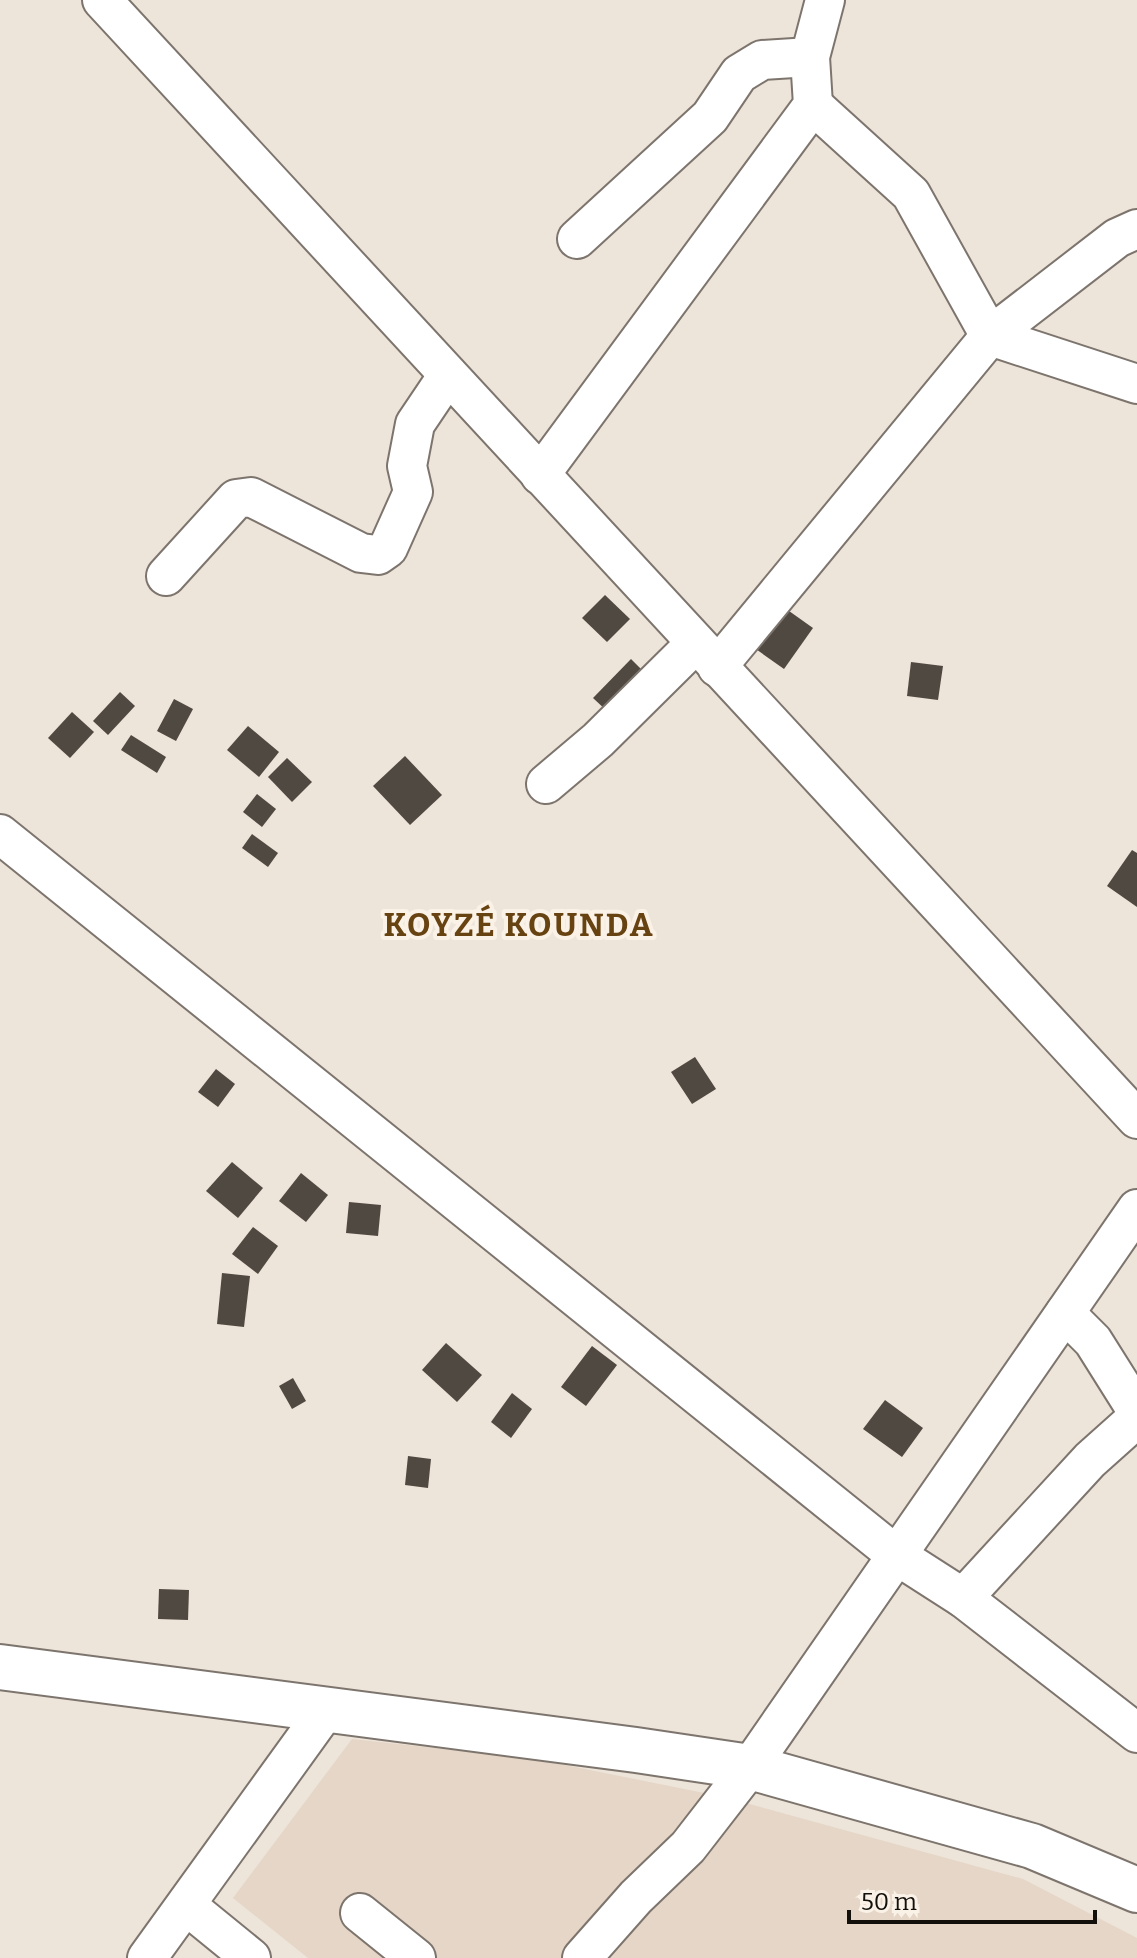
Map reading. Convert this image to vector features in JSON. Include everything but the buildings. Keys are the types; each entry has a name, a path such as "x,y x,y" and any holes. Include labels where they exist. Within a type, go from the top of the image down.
{"main road":[{"path":"0,1667 750,1767 1032,1846 1137,1890"}],"street":[{"path":"102,0 1137,1119"},
{"path":"540,475 813,105 810,57 825,0"},
{"path":"577,239 710,117 739,74 762,60 810,57"},
{"path":"813,105 911,194 990,336 1137,384"},
{"path":"546,784 706,655 990,336 1117,238 1137,229"},
{"path":"166,576 236,499 251,497 361,553 378,555 388,548 413,492 407,466 415,424 448,375"},
{"path":"0,834 896,1555 963,1598 1137,1733"},
{"path":"582,1958 636,1897 688,1847 750,1767 1137,1209"},
{"path":"1065,1313 1093,1341 1137,1411"},
{"path":"963,1598 1090,1460 1137,1418"},
{"path":"147,1958 326,1710"},
{"path":"186,1905 251,1958"},
{"path":"360,1913 416,1958"}],"shaded area":[{"path":"352,1739 535,1759 724,1797 1023,1879 1137,1938 1137,1958 308,1958 233,1898"}],"district":[{"name":"KOYZÉ KOUNDA","path":"519,925"}]}
